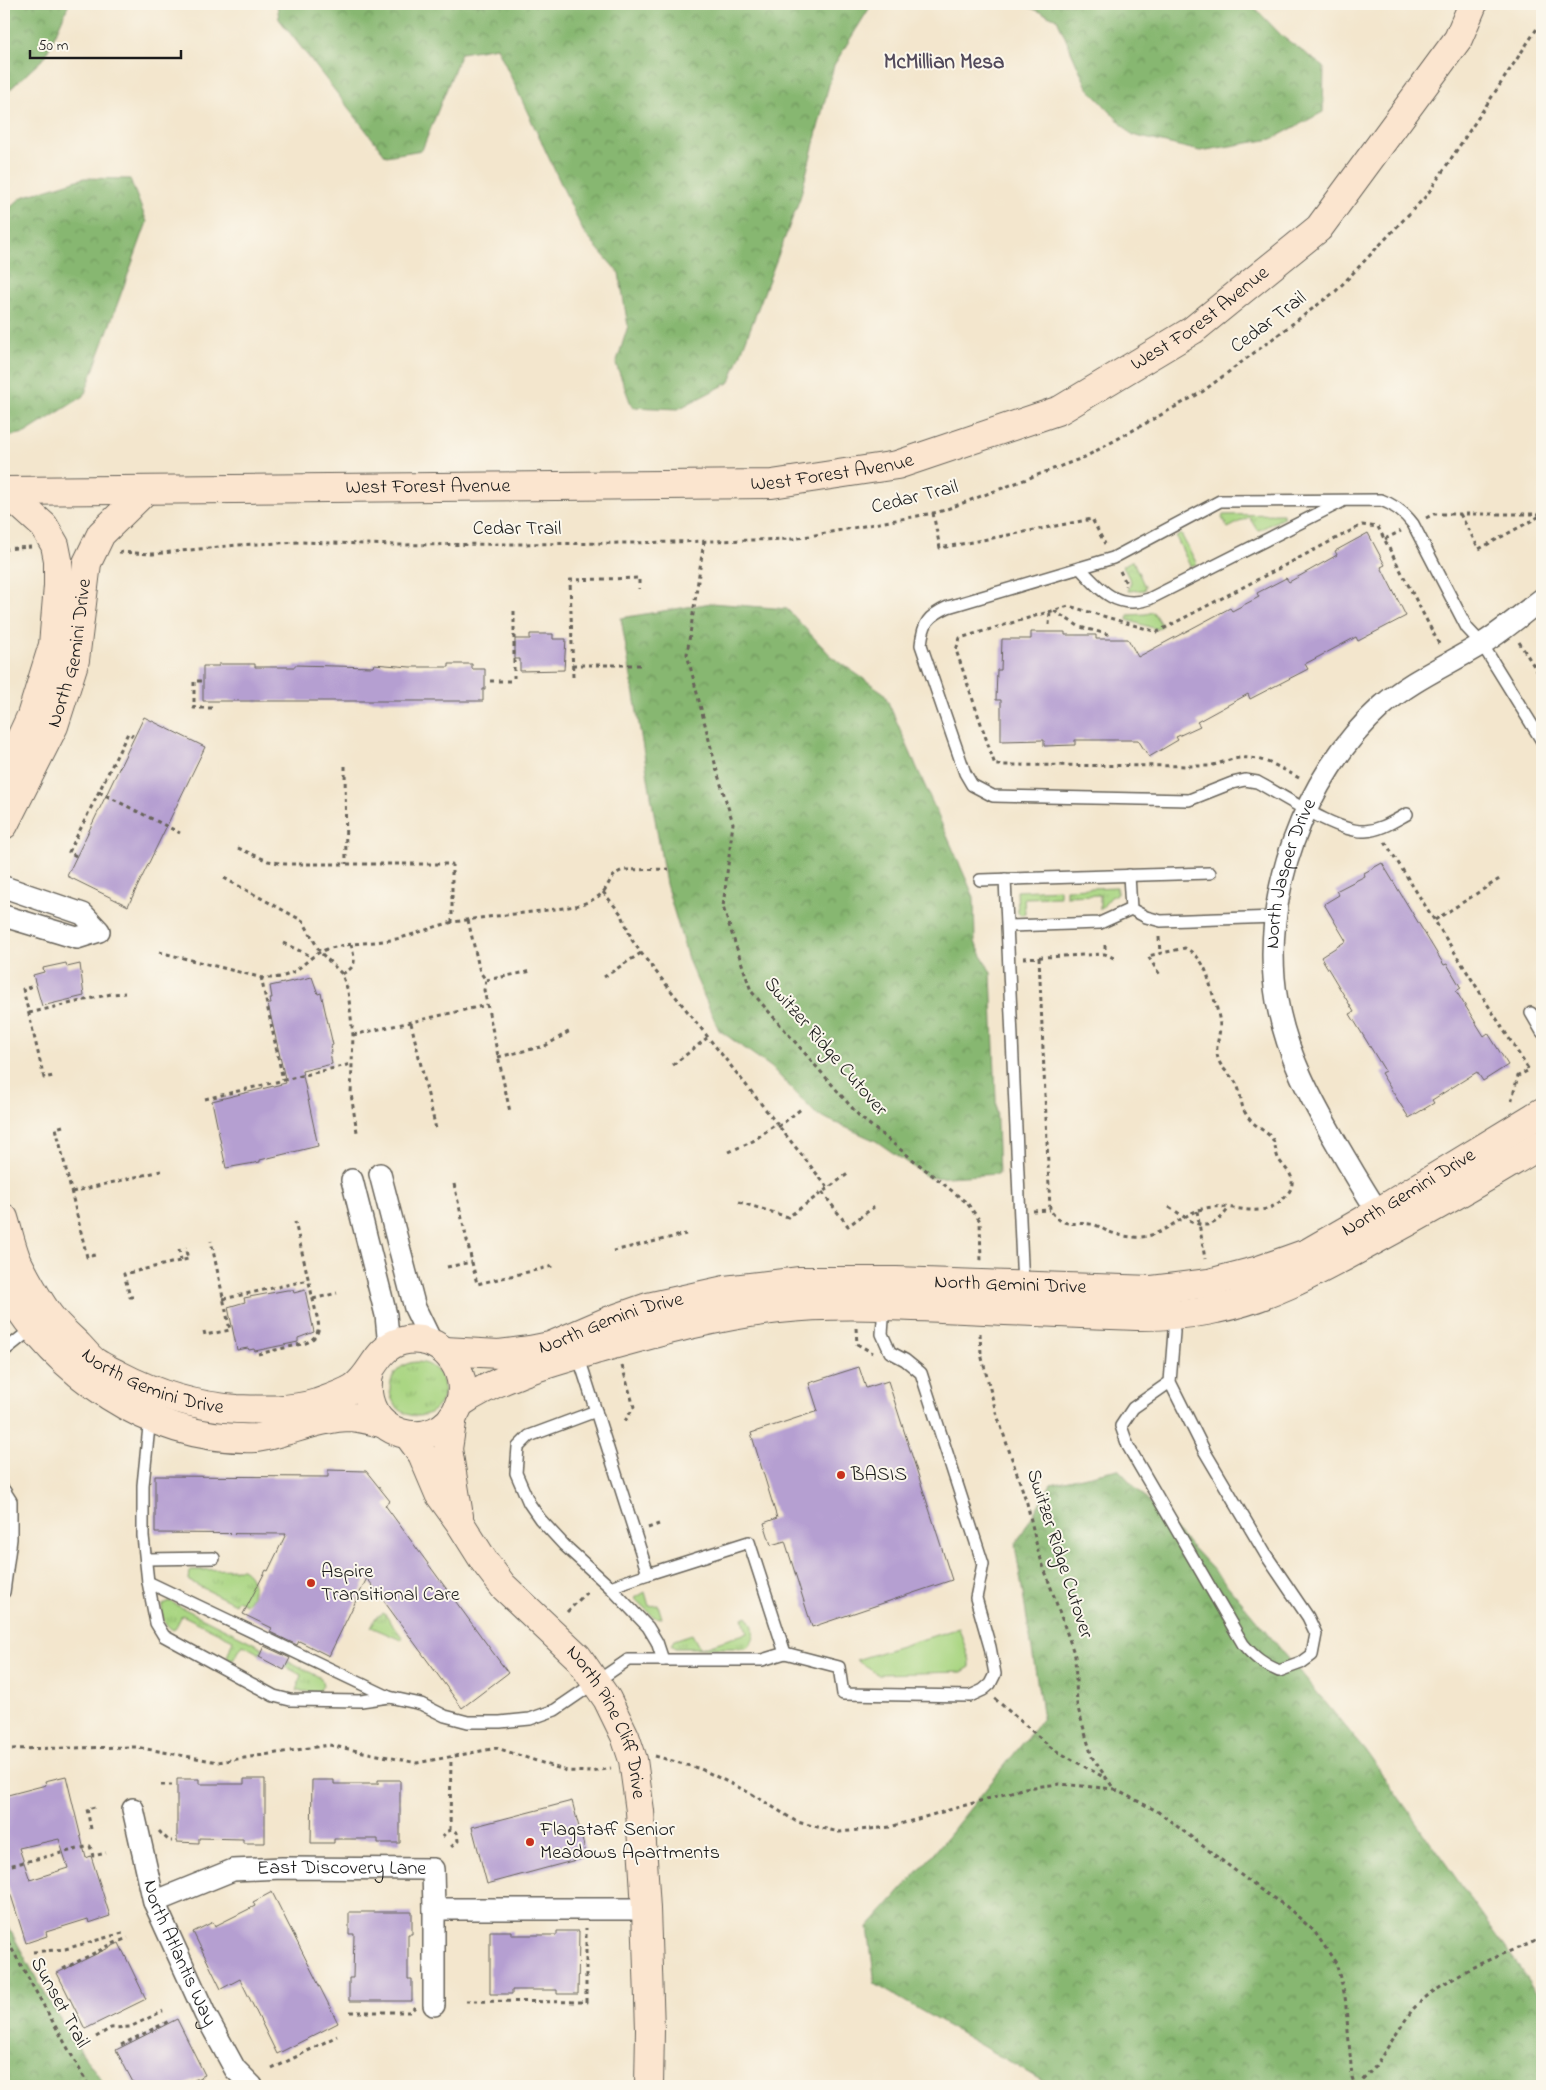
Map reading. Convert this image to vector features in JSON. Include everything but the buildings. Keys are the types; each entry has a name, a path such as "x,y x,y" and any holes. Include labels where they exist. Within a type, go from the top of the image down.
{"street":[{"name":"West Forest Avenue","path":"4,491 772,484 897,465 1060,410 1193,330 1320,228 1458,39 1473,4"},
{"name":"North Gemini Drive","path":"4,825 54,726 76,660 87,562 101,534 146,490"},
{"name":"North Gemini Drive","path":"4,491 44,526 55,546 58,560 58,586 53,645 31,716 4,774"},
{"name":"North Jasper Drive","path":"1385,1222 1307,1093 1289,1046 1277,1000 1273,949 1284,870 1297,828 1318,787 1350,740 1382,706 1430,672 1482,644 1542,599"},
{"path":"4,888 83,914 99,931 76,938 4,916"},
{"name":"North Gemini Drive","path":"4,1218 41,1322 69,1366 119,1404 167,1424 214,1436 258,1438 318,1422 352,1417 382,1423 390,1429 408,1435 421,1435 433,1432 479,1391 520,1372 713,1318 779,1309 830,1306 884,1306 1069,1314 1173,1316 1217,1309 1252,1299 1305,1278 1542,1112"},
{"name":"North Gemini Drive","path":"4,1284 17,1307 41,1322 95,1362 148,1390 210,1407 272,1410 316,1403 354,1388 370,1370 378,1357 389,1347 402,1341 418,1340 439,1347 499,1354 530,1350 550,1346 608,1321 648,1307 725,1290 800,1281 1152,1290 1209,1283 1259,1270 1385,1222 1542,1144"},
{"path":"380,1174 415,1308 439,1347 455,1362 461,1375 462,1390 456,1410"},
{"path":"352,1180 386,1315 389,1347"},
{"path":"370,1370 366,1384 367,1398 373,1412 382,1423"},
{"name":"North Pine Cliff Drive","path":"456,1410 448,1449 460,1523"},
{"name":"North Pine Cliff Drive","path":"408,1435 422,1454 439,1494 503,1586 578,1657 596,1681 616,1716 633,1760 640,1811 646,1909 650,2030 649,2086"},
{"name":"North Atlantis Way","path":"133,1809 154,1902 205,2014 235,2069 252,2086"},
{"name":"East Discovery Lane","path":"154,1902 233,1870 282,1868 433,1869 434,1909 646,1909"},
{"path":"426,2005 434,1909"}],"lane":[{"path":"1407,814 1381,828 1351,830 1333,823 1257,782 1245,780 1232,782 1189,800 994,796 972,785 965,773 921,645 922,632 933,614 948,607 1113,558 1220,501 1380,500 1393,504 1404,512 1414,524 1467,628 1482,644 1542,741"},
{"path":"1080,568 1098,587 1111,597 1137,603 1149,599 1344,501"},
{"path":"980,880 1210,873"},
{"path":"1129,875 1131,909"},
{"path":"1005,879 1010,958 1023,1287"},
{"path":"1131,909 1146,917 1161,921 1276,917"},
{"path":"1008,926 1100,922 1131,909"},
{"path":"1531,1013 1542,1032"},
{"path":"148,1582 388,1696 421,1704 445,1716 468,1722 500,1722 530,1719 555,1710 628,1660 762,1660 785,1653 839,1667 843,1694 970,1696 983,1690 990,1684 995,1674 990,1647 976,1598 982,1564 921,1373 905,1360 890,1352 882,1334 884,1306"},
{"path":"1170,1382 1133,1408 1121,1426 1128,1446 1243,1644 1254,1657 1278,1671 1301,1663 1312,1655 1316,1634 1308,1617 1266,1555 1205,1452 1170,1382 1174,1332 1173,1316"},
{"path":"4,1351 41,1322"},
{"path":"578,1355 648,1574"},
{"path":"596,1411 529,1436 518,1447 516,1473 529,1503 540,1519 564,1546 610,1587 648,1627 663,1660"},
{"path":"150,1417 143,1484 143,1536 148,1582 156,1622 164,1636 274,1696 290,1700 343,1701 361,1701 388,1696"},
{"path":"4,1490 11,1501 11,1539 4,1592"},
{"path":"610,1587 749,1542 785,1653"},
{"path":"146,1559 214,1558"}],"path":[{"name":"Cedar Trail","path":"116,552 153,554 237,545 300,542 395,545 793,539 933,513 1085,457 1202,392 1336,291 1427,195 1542,21"},
{"path":"933,513 940,548 1092,519 1126,583 1114,620"},
{"path":"1385,539 1434,514 1542,515"},
{"path":"1460,514 1479,550 1542,515"},
{"path":"1299,778 1270,763 1248,758 1238,758 1209,766 995,765 956,650 960,638 1069,606 1157,632 1362,525 1378,527 1439,644"},
{"name":"Switzer Ridge Cutover","path":"704,541 687,654 718,774 733,823 723,907 751,990 860,1117 967,1202 980,1221 981,1268"},
{"path":"4,549 36,546"},
{"path":"573,677 570,580 639,578 639,589"},
{"path":"490,681 514,679 514,611"},
{"path":"1049,626 1052,611"},
{"path":"1052,611 1080,627 1111,635"},
{"path":"1519,642 1542,679"},
{"path":"572,665 644,665"},
{"path":"200,681 194,681 194,708 214,708"},
{"path":"76,856 69,852 128,733 133,736"},
{"path":"345,766 346,864"},
{"path":"98,792 180,833"},
{"path":"1379,844 1386,842 1530,1070 1518,1076 1510,1105"},
{"path":"238,848 276,863 452,864 452,922"},
{"path":"159,952 261,977 275,978 296,972 320,952 332,947 414,935 452,922 575,906 587,903 603,892 613,875 623,870 673,869"},
{"path":"224,878 303,921 320,952 342,974 348,990 352,1035 351,1094 357,1132"},
{"path":"1435,920 1501,878"},
{"path":"603,892 622,915 632,940 641,953 828,1188"},
{"path":"468,920 480,972 486,980 484,990 510,1112"},
{"path":"1159,937 1160,954"},
{"path":"283,943 313,957"},
{"path":"342,974 353,968 351,944"},
{"path":"1104,945 1105,954"},
{"path":"1039,957 1050,1210 1056,1218 1068,1224 1096,1225 1116,1234 1140,1237 1164,1230 1184,1217 1216,1206 1255,1211 1266,1210 1276,1206 1285,1198 1291,1188 1290,1173 1279,1160 1275,1143 1270,1136 1246,1115 1236,1082 1219,1062 1216,1052 1220,1022 1206,967 1199,958 1185,948 1148,956 1160,976"},
{"path":"604,977 641,953"},
{"path":"1010,958 1105,954 1116,959"},
{"path":"486,980 532,971"},
{"path":"261,977 283,1080"},
{"path":"32,987 23,989 44,1078 53,1076"},
{"path":"29,1013 126,992"},
{"path":"352,1035 487,1005"},
{"path":"411,1023 436,1129"},
{"path":"498,1057 545,1046 570,1031"},
{"path":"673,1065 707,1038"},
{"path":"205,1099 351,1064"},
{"path":"729,1152 753,1141 800,1109"},
{"path":"63,1126 56,1128 87,1257 95,1255"},
{"path":"72,1192 161,1171"},
{"path":"739,1202 788,1217 849,1173"},
{"path":"454,1184 477,1284 553,1266"},
{"path":"822,1192 848,1226 874,1207"},
{"path":"1169,1206 1190,1222 1200,1225 1217,1222 1229,1207"},
{"path":"1198,1211 1205,1260"},
{"path":"258,1354 306,1342 316,1336 319,1327 295,1222"},
{"path":"613,1251 686,1234"},
{"path":"204,1332 205,1336 230,1330 211,1241"},
{"path":"133,1297 130,1297 124,1274 188,1259 185,1247"},
{"path":"179,1249 181,1260"},
{"path":"446,1267 472,1262"},
{"path":"223,1299 308,1280"},
{"path":"313,1299 337,1293"},
{"path":"856,1320 857,1344 872,1353"},
{"name":"Switzer Ridge Cutover","path":"979,1325 981,1354 996,1412 1027,1503 1038,1551 1075,1656 1077,1705 1092,1757 1114,1789"},
{"path":"620,1360 634,1407 626,1421"},
{"path":"568,1612 600,1580"},
{"path":"1009,1709 1053,1749 1108,1780"},
{"path":"4,1749 136,1747 218,1762 329,1745 417,1763 497,1748 567,1771 592,1772 611,1768"},
{"name":"Switzer Ridge Cutover","path":"655,1756 701,1768 752,1794 797,1822 839,1832 890,1827 1025,1788 1060,1784 1114,1789 1157,1811 1286,1907 1314,1931 1336,1963 1345,1996 1352,2077 1356,2086"},
{"path":"450,1830 452,1757"},
{"path":"162,1785 172,1785"},
{"path":"91,1830 87,1809 95,1807"},
{"path":"442,1837 445,1832 450,1830"},
{"path":"450,1830 457,1834 459,1838 457,1843 451,1847"},
{"path":"4,1867 90,1846 93,1856 106,1853"},
{"path":"466,2001 586,2002 586,1923"},
{"path":"33,1952 65,1949 126,1932"},
{"name":"Sunset Trail","path":"4,1935 89,2086"},
{"path":"1356,2086 1374,2068 1412,2010 1420,2002 1438,1988 1463,1974 1542,1937"},
{"path":"63,1969 128,1938"},
{"path":"350,2012 410,2012 426,2005"},
{"path":"96,2037 112,2028 130,2027 163,2011"},
{"path":"120,2046 169,2021"},
{"path":"272,2069 337,2036"},
{"path":"210,2086 218,2082"}],"green space":[{"path":"4,4 69,4 45,57 4,95"},
{"path":"277,4 872,4 834,65 800,198 730,382 678,409 632,407 616,364 628,326 619,273 584,233 497,47 461,53 422,150 386,156 279,19"},
{"path":"1022,4 1251,4 1283,37 1324,67 1323,112 1272,139 1200,151 1132,135 1087,87 1057,19"},
{"path":"84,178 130,179 147,222 84,396 25,433 4,437 4,213 22,197"},
{"path":"1283,514 1283,518 1259,530 1257,530 1249,517 1228,528 1222,518 1223,515"},
{"path":"1181,534 1197,564 1190,566 1176,537"},
{"path":"1133,561 1145,587 1144,590 1128,591 1131,582 1123,566"},
{"path":"711,603 787,609 832,657 884,693 974,897 975,942 991,973 999,1174 929,1178 876,1141 816,1114 771,1067 719,1030 689,962 666,884 621,618"},
{"path":"1153,612 1162,626 1156,629 1127,620 1128,615"},
{"path":"1117,887 1117,894 1111,897 1100,910 1100,895 1066,896 1066,889"},
{"path":"1060,889 1060,897 1024,898 1025,913 1021,915 1018,913 1017,891"},
{"path":"412,1362 422,1362 432,1366 440,1374 444,1389 440,1404 432,1412 422,1416 412,1416 402,1412 394,1404 390,1394 390,1384 394,1374 402,1366"},
{"path":"1118,1469 1223,1580 1365,1750 1542,1999 1542,2086 1051,2086 875,1984 868,1927 931,1857 1043,1718 1015,1545 1051,1484"},
{"path":"242,1569 250,1576 253,1586 252,1596 246,1604 237,1600 235,1604 189,1581 190,1570"},
{"path":"645,1592 649,1606 658,1605 662,1618 654,1617 636,1600 635,1598"},
{"path":"169,1601 263,1648 260,1654 243,1645 233,1660 230,1660 227,1657 233,1640 182,1615 173,1630 165,1623 162,1616 163,1605"},
{"path":"384,1613 402,1637 401,1640 371,1627 376,1617"},
{"path":"747,1616 750,1620 754,1637 746,1648 701,1648 747,1633 743,1618"},
{"path":"959,1628 970,1662 970,1667 962,1672 877,1674 856,1660"},
{"path":"692,1634 701,1648 675,1648 671,1645 674,1640"},
{"path":"289,1661 321,1678 323,1685 319,1692 296,1691 301,1675 286,1667"},
{"path":"4,1918 51,2004 77,2046 106,2086 4,2086"}],"place":[{"name":"BASIS","path":"841,1475"},
{"name":"Aspire Transitional Care","path":"311,1583"},
{"name":"Flagstaff Senior Meadows Apartments","path":"530,1842"}],"district":[{"name":"McMillian Mesa","path":"944,63"}]}
